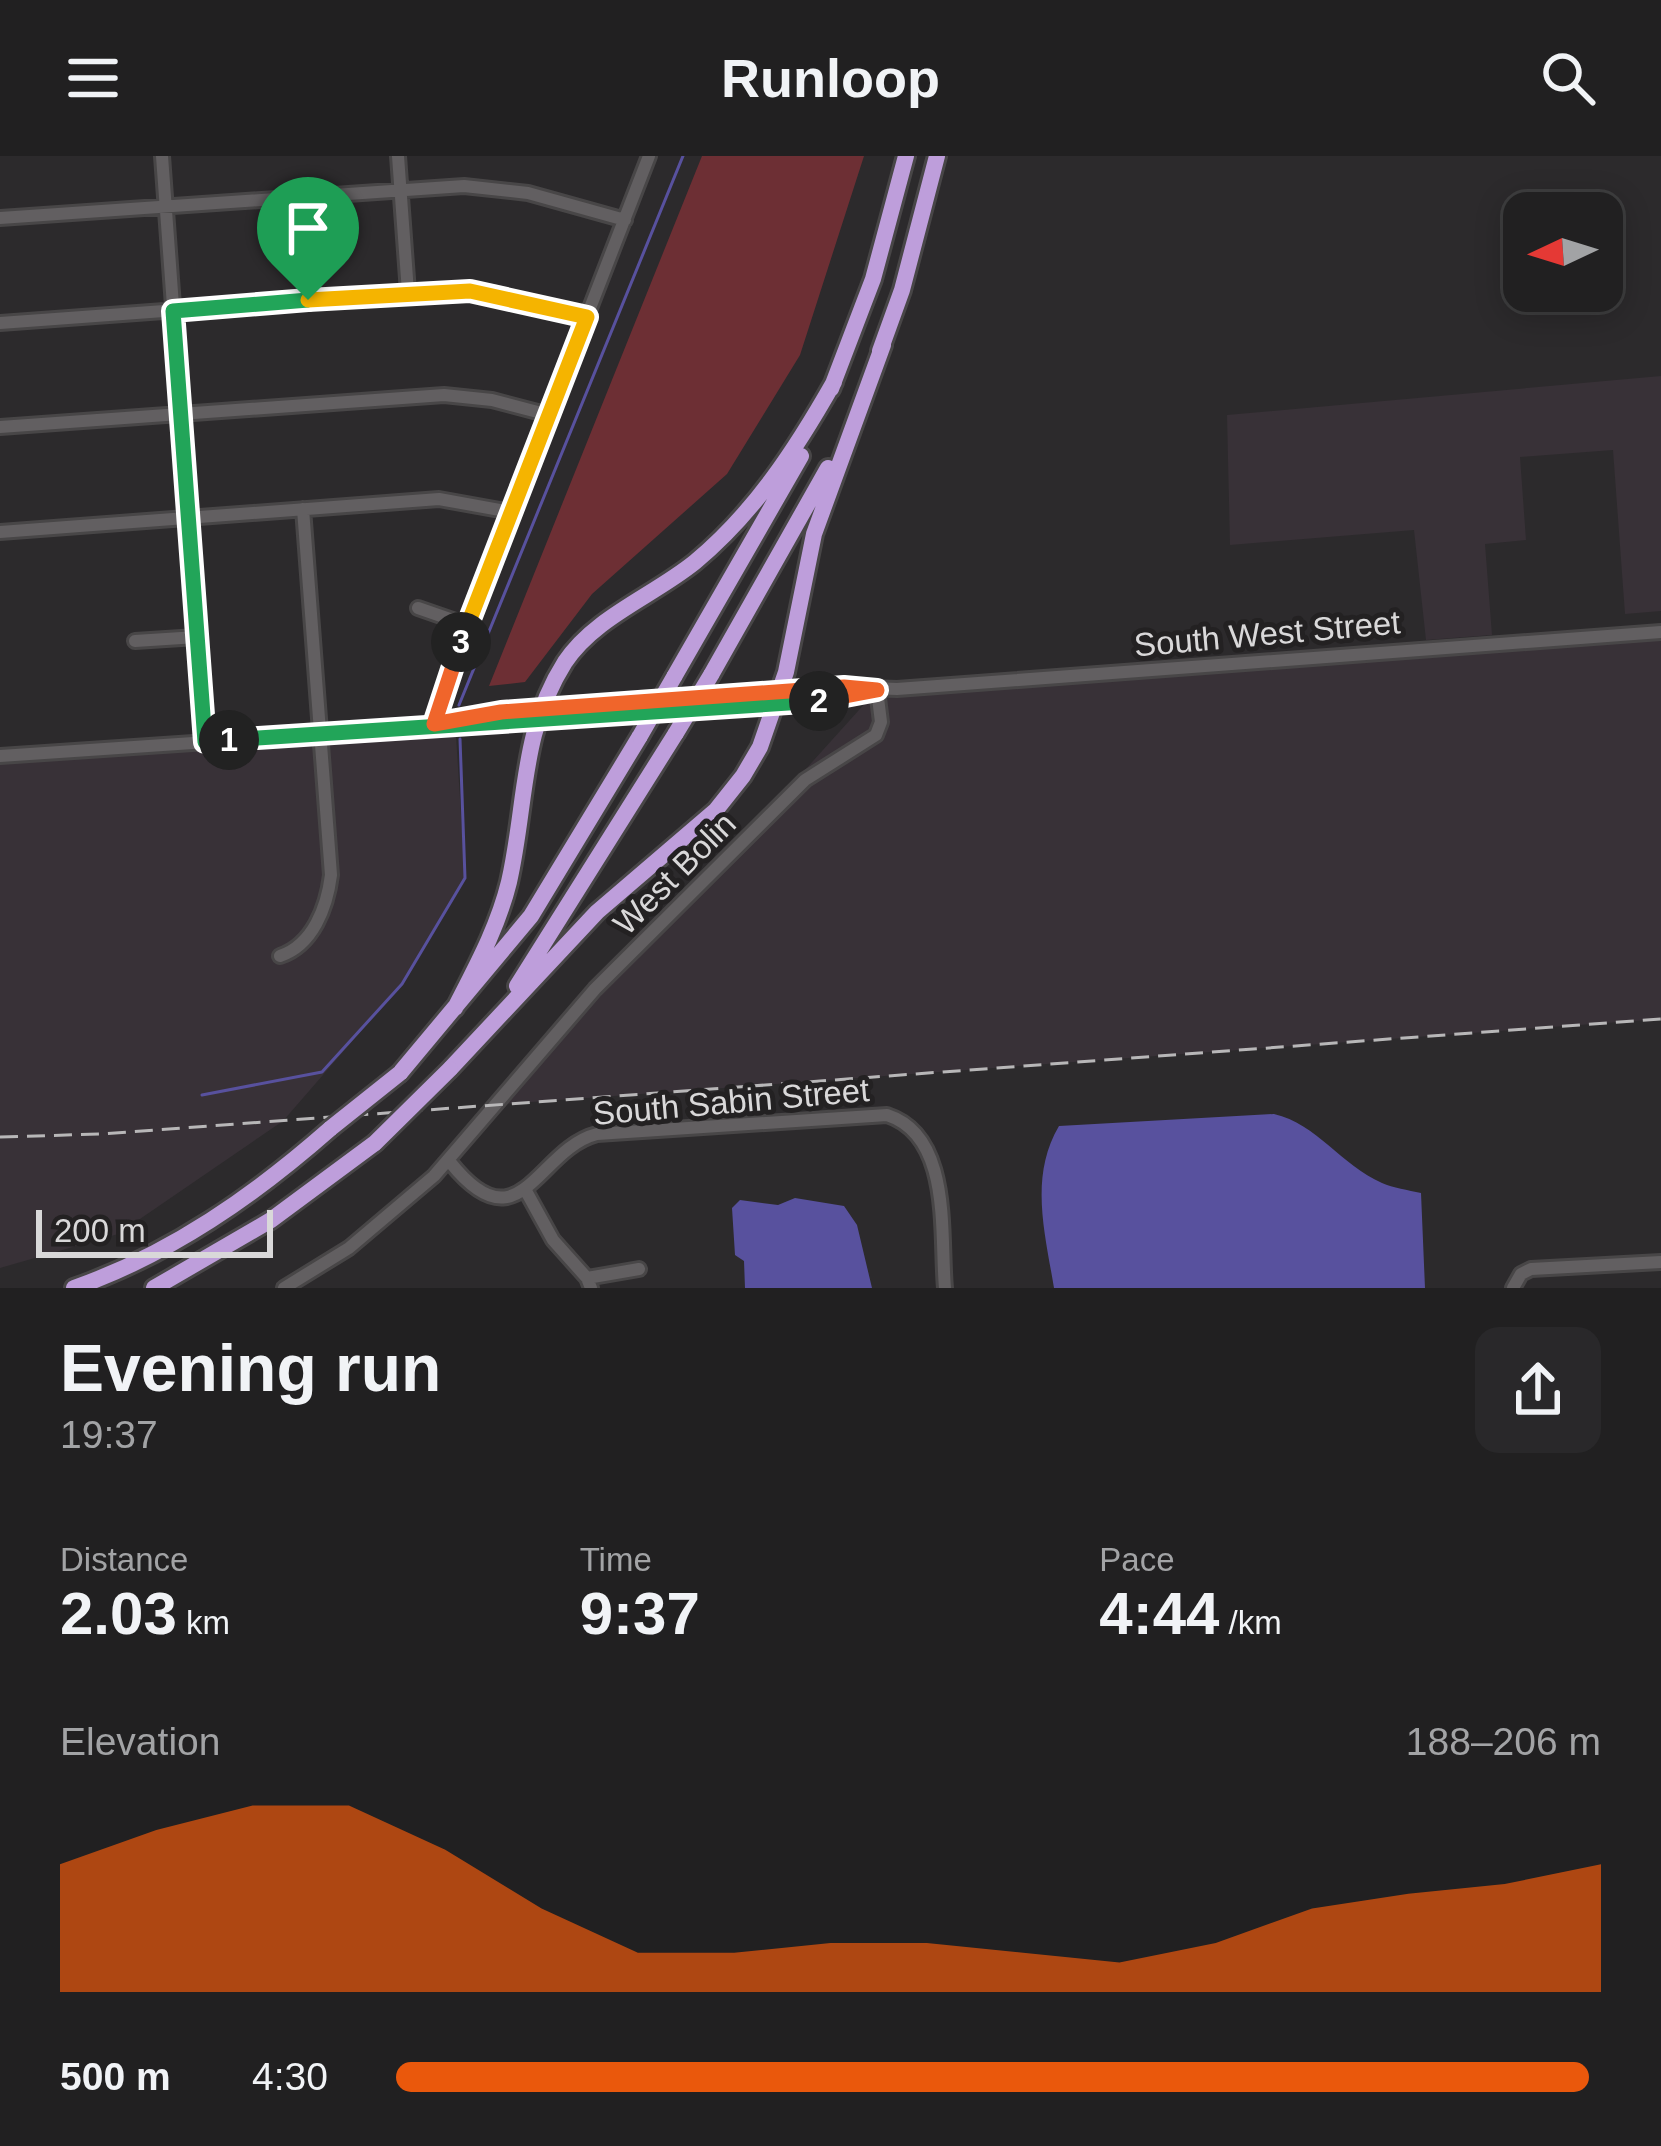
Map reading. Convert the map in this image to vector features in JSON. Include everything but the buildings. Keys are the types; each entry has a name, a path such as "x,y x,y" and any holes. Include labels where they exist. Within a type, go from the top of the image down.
{"highway":[{"path":"74,1288 104,1278 230,1209 332,1129 400,1073 531,916 774,508 834,382 873,279 906,156"},
{"path":"154,1288 271,1220 376,1143 616,893 716,811 760,747 777,698 814,534 883,345 937,156"},
{"path":"485,1031 549,940 711,675 831,462 883,345"},
{"path":"455,1008 495,926 508,886 536,716 581,642 694,562 757,500 834,382"}],"street":[{"path":"162,156 205,742"},
{"path":"398,156 408,292"},
{"path":"434,724 467,625 649,156"},
{"path":"0,218 400,188 513,190 625,220"},
{"path":"0,323 408,292 493,293 587,317"},
{"path":"0,427 453,394 549,415"},
{"path":"0,532 448,499 511,512"},
{"path":"280,956 301,944 328,898 331,865 303,509"},
{"path":"418,608 467,625"},
{"name":"South West Street","path":"0,756 1661,632"},
{"path":"135,641 197,637"},
{"name":"West Bolin","path":"450,1162 596,989 805,780 876,735 880,722 877,690"},
{"name":"South Sabin Street","path":"526,1191 562,1153 597,1134 874,1114 906,1124 923,1140 934,1163 945,1288"},
{"path":"284,1288 349,1248 450,1162 484,1193 499,1196 526,1191 553,1240 589,1283 639,1269"},
{"path":"1513,1288 1525,1271 1661,1262"}],"shaded area":[{"path":"702,156 864,156 800,355 727,474 592,594 525,682 489,686"},
{"path":"1661,376 1661,611 1625,614 1613,450 1520,457 1526,540 1485,544 1492,635 1426,640 1414,530 1230,545 1227,415"},
{"path":"1661,630 1661,1019 490,1105 713,872 877,690"},
{"path":"455,720 465,878 402,984 283,1121 118,1234 0,1268 0,755"},
{"path":"1274,1114 1303,1126 1367,1175 1421,1193 1425,1288 1054,1288 1042,1185 1044,1165 1059,1126"},
{"path":"795,1198 844,1206 857,1225 872,1288 745,1288 744,1261 735,1255 732,1208 740,1200 778,1205"}],"waterway":[{"path":"459,705 683,156"},
{"path":"202,1095 322,1072 402,984 465,878 460,739"}],"railway":[{"path":"0,1137 101,1134 1661,1019"}],"route":[{"path":"470,291 587,317 467,625 434,724 501,712 844,687 877,690 774,705 205,742 173,311 308,300 470,291"}]}
